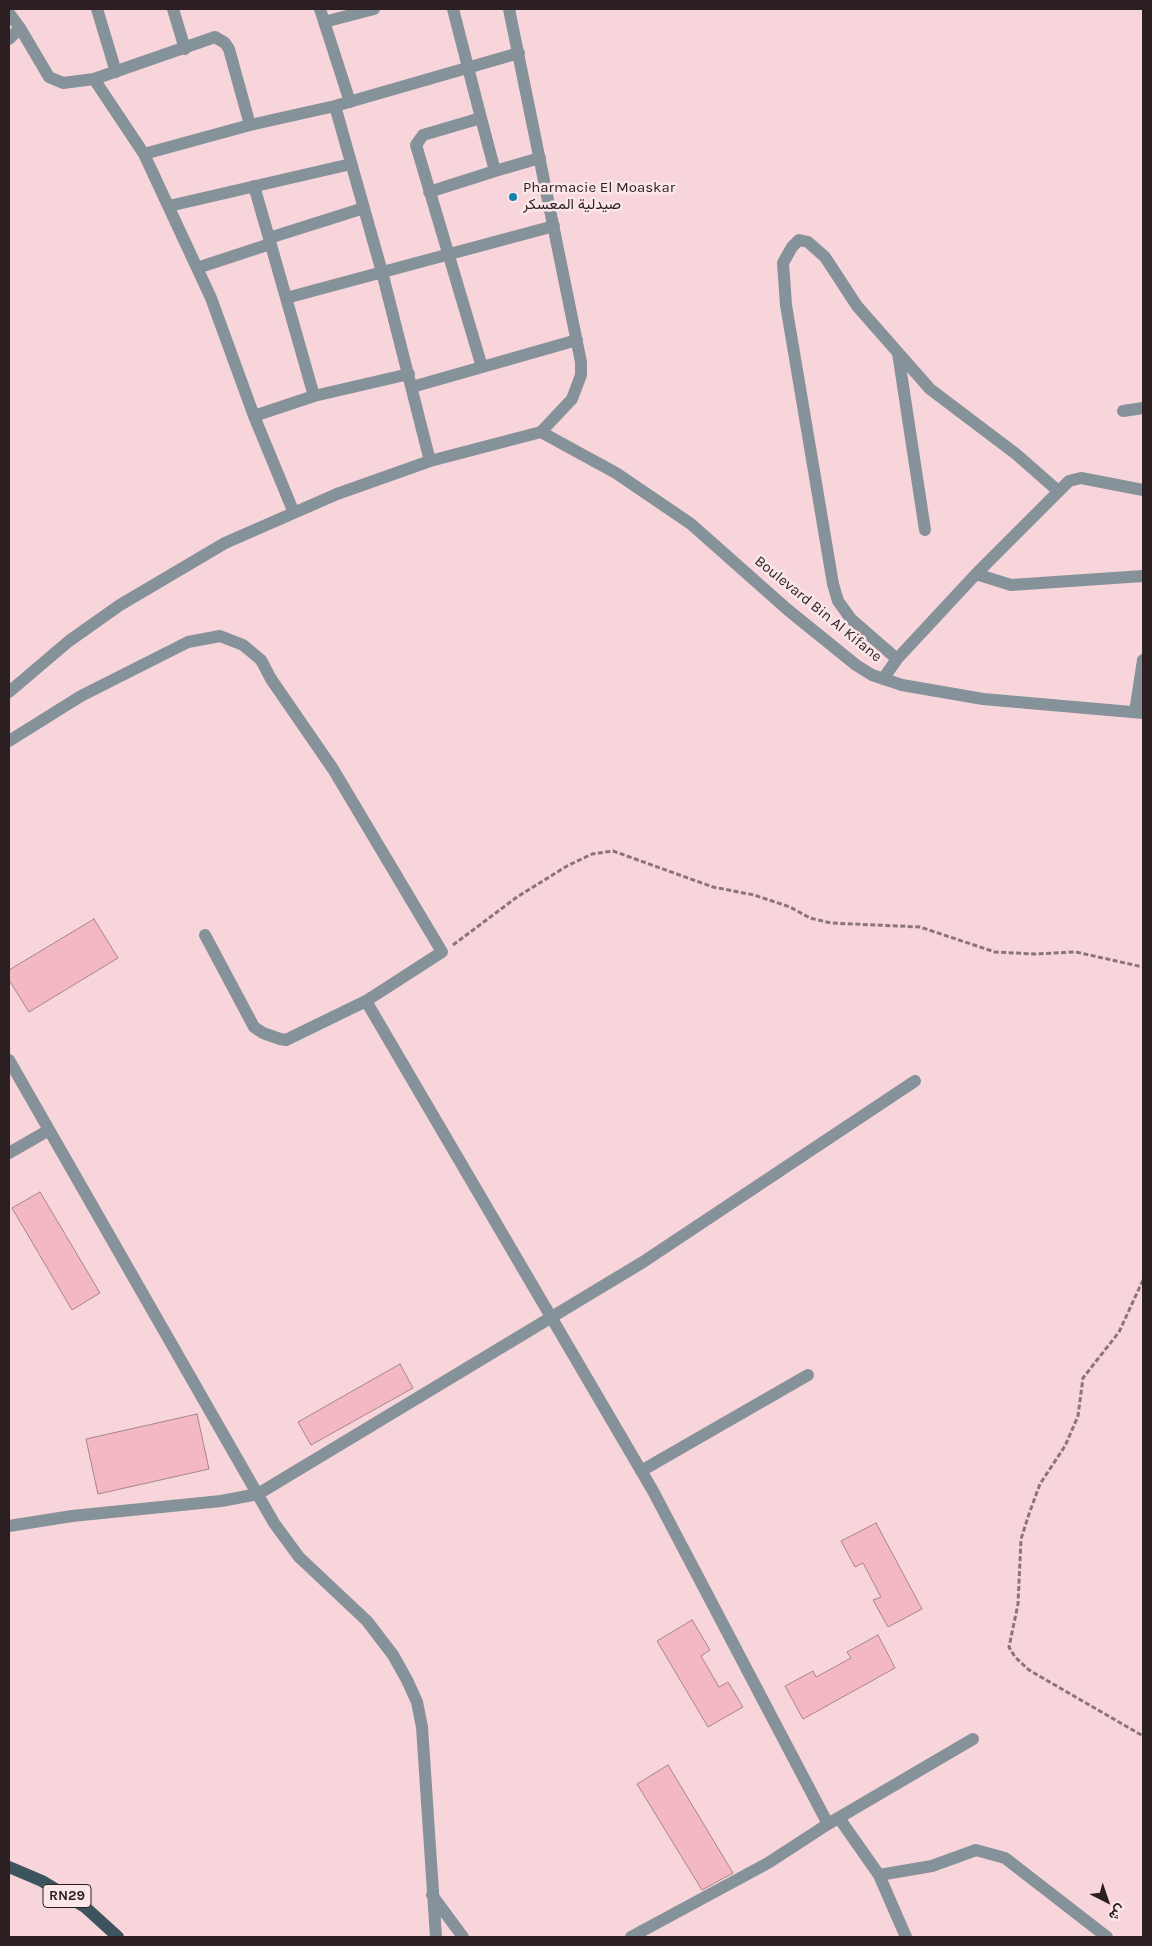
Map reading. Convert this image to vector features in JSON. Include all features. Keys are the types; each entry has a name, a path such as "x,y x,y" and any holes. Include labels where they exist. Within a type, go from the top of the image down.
{"main road":[{"name":"RN29","path":"9,1867 42,1881 85,1907 118,1937"}],"street":[{"path":"97,9 116,72"},
{"path":"173,9 185,49"},
{"path":"320,9 350,102"},
{"path":"324,22 374,9"},
{"path":"453,9 495,171"},
{"path":"9,692 69,641 120,604 225,543 337,494 430,461 541,432 572,399 581,375 577,340 509,9"},
{"path":"9,13 49,77 63,83 94,79 215,37 225,43 229,49 250,125"},
{"path":"9,39 20,28"},
{"path":"144,154 250,125 350,102 468,70 519,53"},
{"path":"94,79 144,154 169,206 211,298 254,416 294,513"},
{"path":"335,106 382,272 430,461"},
{"path":"481,118 422,136 416,145 447,255 482,367"},
{"path":"429,192 540,158"},
{"path":"169,206 351,164"},
{"path":"254,186 314,396"},
{"path":"197,268 364,208"},
{"path":"286,298 554,226"},
{"path":"897,659 851,619 838,602 833,584 786,306 783,263 792,247 799,240 808,242 825,257 857,306 930,389 1016,454 1057,490"},
{"path":"412,387 577,340"},
{"path":"898,353 925,530"},
{"path":"254,416 314,396 409,374"},
{"path":"1123,411 1143,408"},
{"name":"Boulevard Bin Al Kifane","path":"541,432 616,474 691,524 788,610 856,665 883,679 983,699 1139,713"},
{"path":"883,679 897,659 976,574 1057,490 1069,481 1081,478 1143,490"},
{"path":"976,574 1011,585 1143,576"},
{"path":"9,741 81,696 188,642 220,636 243,645 261,660 271,678 333,769 442,952 366,1001 286,1040 272,1037 254,1027 205,935"},
{"path":"1139,713 1143,660"},
{"path":"366,1001 641,1471 834,1821 879,1875 906,1937"},
{"path":"9,1060 274,1523 299,1557 367,1621 393,1655 417,1702 422,1727 427,1787 436,1937"},
{"path":"9,1526 72,1516 221,1502 258,1494 550,1316 643,1262 914,1081"},
{"path":"9,1152 49,1130"},
{"path":"641,1471 808,1375"},
{"path":"637,1936 768,1863 834,1821 973,1739"},
{"path":"879,1875 932,1866 976,1850 1005,1858 1108,1937"},
{"path":"432,1895 463,1937"}],"path":[{"path":"442,952 517,898 567,866 592,854 613,851 713,888 754,895 790,908 810,918 832,923 920,927 995,952 1035,954 1076,952 1143,967"},
{"path":"1143,1280 1119,1332 1083,1378 1078,1416 1065,1446 1040,1484 1021,1539 1018,1604 1008,1647 1015,1657 1029,1670 1143,1736"}],"building":[{"path":"94,919 118,958 29,1012 9,980 9,970"},
{"path":"40,1192 100,1293 72,1310 12,1208"},
{"path":"400,1364 413,1388 311,1445 298,1422"},
{"path":"197,1414 209,1469 98,1494 86,1439"},
{"path":"876,1523 922,1609 888,1627 873,1600 881,1597 863,1563 855,1567 841,1541"},
{"path":"692,1620 710,1650 701,1656 719,1687 728,1682 743,1707 708,1727 657,1641"},
{"path":"878,1635 895,1668 803,1719 785,1686 813,1671 816,1677 851,1658 847,1652"},
{"path":"668,1765 733,1873 702,1890 637,1784"}],"place":[{"name":"Pharmacie El Moaskar صيدلية المعسكر","path":"513,197"}]}
